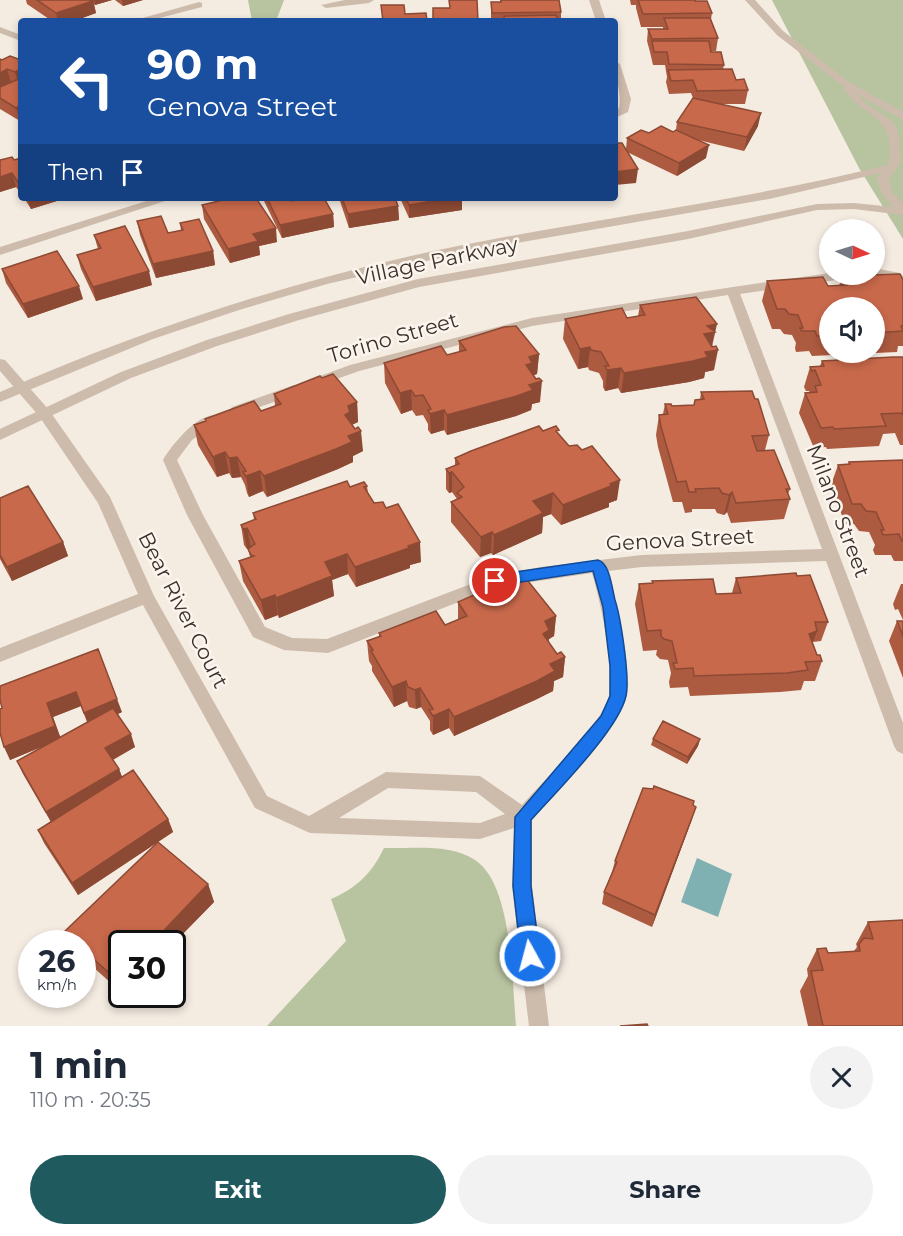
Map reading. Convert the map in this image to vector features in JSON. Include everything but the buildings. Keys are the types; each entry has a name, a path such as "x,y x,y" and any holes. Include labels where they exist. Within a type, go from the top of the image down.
{"street":[{"path":"326,5 369,0"},
{"path":"594,0 600,18"},
{"path":"750,0 788,39 845,84 868,94 903,117"},
{"path":"149,18 199,5"},
{"path":"0,30 18,37"},
{"path":"618,74 626,99 624,110 618,113"},
{"path":"845,84 853,98 878,114 894,130 897,141 895,163 883,178 884,190 903,211"},
{"name":"Village Parkway","path":"0,397 25,393 63,369 156,334 326,281 413,260 508,241 806,190 895,163"},
{"path":"0,251 158,201"},
{"name":"Village Parkway","path":"0,435 126,375 212,343 294,317 418,283 688,235 817,207 854,206 903,211"},
{"path":"885,274 896,276 903,283"},
{"path":"733,291 819,279"},
{"name":"Milano Street","path":"733,291 903,746"},
{"name":"Torino Street","path":"259,632 195,515 170,460 187,437 210,420 356,368 532,322 733,291"},
{"name":"Bear River Court","path":"0,363 44,413 105,501 147,597 261,802 310,825 480,831 523,817"},
{"name":"Genova Street","path":"259,632 276,643 299,647 328,646 495,581 598,565 642,561 832,555"},
{"path":"538,1026 522,886 523,817 607,721 618,696 610,607 598,565"},
{"path":"0,655 147,597"},
{"path":"310,825 386,780 480,784 523,817"}],"green space":[{"path":"248,0 284,0 277,18 251,18"},
{"path":"772,0 903,0 903,239 859,168"},
{"path":"384,848 431,848 454,851 475,860 488,873 497,890 504,912 511,961 516,1026 267,1026 346,941 331,899 349,890 363,879"}],"water":[{"path":"697,858 732,874 718,917 681,902"}],"route":[{"path":"495,581 598,565 610,607 617,666 618,696 607,721 523,817 522,886 530,956"}]}
